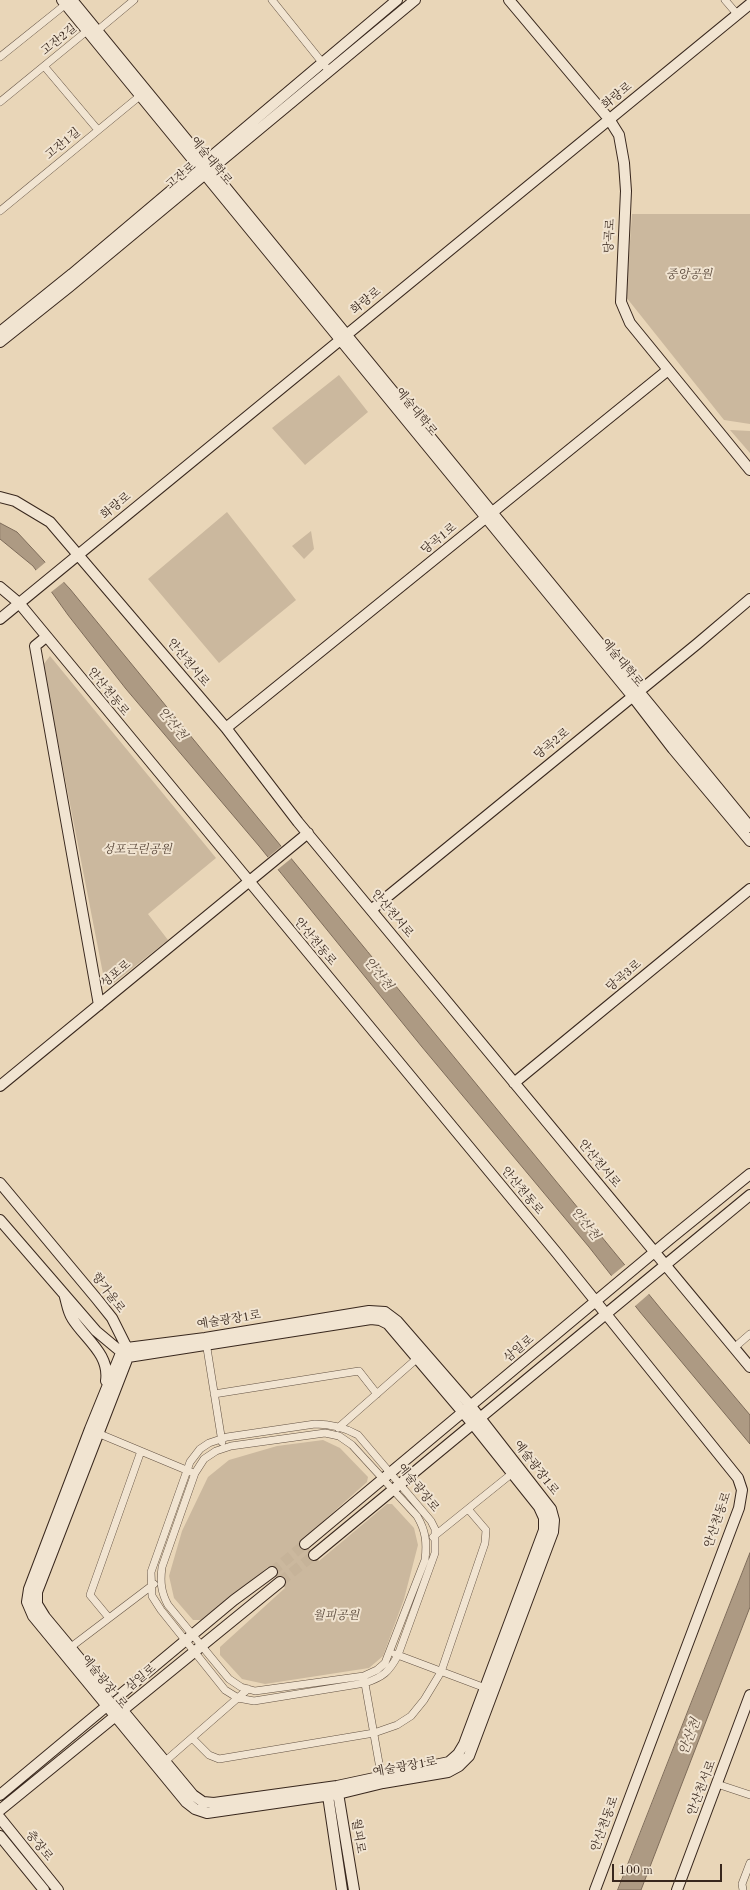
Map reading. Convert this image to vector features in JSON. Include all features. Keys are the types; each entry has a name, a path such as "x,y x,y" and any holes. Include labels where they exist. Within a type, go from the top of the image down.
{"street":[{"name":"고잔2길","path":"0,102 44,66 134,0"},
{"path":"272,0 329,71"},
{"name":"고잔로","path":"0,342 69,287 322,62 398,0"},
{"name":"고잔로","path":"0,332 205,167 329,71 415,0"},
{"name":"당곡로","path":"509,0 609,120 619,135 624,163 626,190 621,302 630,323 750,470"},
{"path":"726,0 737,14"},
{"name":"예술대학로","path":"67,1 93,30 636,694 750,827"},
{"path":"0,57 67,1"},
{"name":"화랑로","path":"0,619 750,4"},
{"name":"예술대학로","path":"93,30 141,95 205,167"},
{"path":"44,66 98,130"},
{"name":"고잔1길","path":"0,211 141,95"},
{"name":"당곡1로","path":"226,728 668,370"},
{"name":"안산천서로","path":"0,497 15,501 50,522 78,554 226,728 308,833 371,910 750,1367"},
{"name":"안산천동로","path":"0,588 19,604 248,882 600,1298 606,1315 738,1478 742,1490 738,1508 594,1890"},
{"name":"당곡2로","path":"371,910 750,599"},
{"path":"46,637 35,646 99,1005"},
{"name":"예술대학로","path":"636,694 673,749 750,841"},
{"name":"성포로","path":"0,1086 308,833"},
{"name":"당곡3로","path":"514,1083 750,889"},
{"name":"삼일로","path":"305,1544 644,1262 654,1252 750,1174"},
{"name":"항가울로","path":"0,1183 112,1318 125,1353"},
{"path":"314,1555 750,1195"},
{"path":"0,1220 96,1331 125,1353"},
{"path":"65,1295 73,1319 94,1345 105,1363 107,1369 103,1396"},
{"name":"예술광장1로","path":"371,1319 380,1320 388,1324 421,1355 467,1408 516,1470 539,1507 544,1518 544,1530 489,1690 464,1744 458,1754 449,1762 382,1780 337,1790 214,1804 203,1802 192,1795 161,1765 66,1650 37,1604 37,1592 94,1431 125,1353 371,1319"},
{"path":"734,1348 750,1334"},
{"path":"206,1341 223,1448"},
{"name":"예술광장1로","path":"94,1431 103,1396 125,1353"},
{"path":"331,1434 421,1355"},
{"path":"214,1394 359,1371 377,1394"},
{"name":"예술광장로","path":"189,1638 162,1595 160,1580 162,1567 195,1473 204,1459 223,1448 325,1433 339,1436 352,1445 387,1475 431,1521 435,1529 435,1553 398,1656 392,1667 381,1677 365,1679 255,1691 241,1687 229,1679 198,1648 189,1638 152,1596 151,1572 190,1462 200,1449 221,1438 315,1424 329,1424 345,1427 358,1435 387,1475 396,1486 424,1527 427,1542 425,1560 389,1652 384,1663 365,1679 254,1701 238,1698 225,1690 198,1648"},
{"path":"94,1431 195,1473"},
{"path":"109,1618 90,1595 141,1450"},
{"path":"427,1542 516,1470"},
{"path":"192,1738 209,1755 219,1759 374,1733 397,1725 411,1716 424,1700 441,1672 485,1544 486,1530 468,1509"},
{"name":"삼일로","path":"0,1795 189,1638 272,1572"},
{"path":"66,1650 160,1580"},
{"name":"삼일로","path":"0,1810 280,1582"},
{"path":"389,1652 489,1690"},
{"path":"365,1679 382,1780"},
{"path":"161,1765 248,1689"},
{"name":"안산천서로","path":"677,1890 718,1784 750,1695"},
{"path":"718,1784 750,1795"},
{"name":"월피로","path":"337,1790 354,1890"},
{"name":"월피로","path":"327,1791 342,1890"},
{"name":"충장로","path":"0,1818 58,1890"},
{"name":"충장로","path":"0,1836 44,1890"},
{"path":"743,1890 742,1884 750,1863"}],"green space":[{"name":"중앙공원","path":"632,214 750,214 750,424 724,420 626,297"},
{"path":"339,375 368,412 305,465 272,428"},
{"path":"730,430 750,431 750,453"},
{"path":"227,512 296,600 219,663 148,579"},
{"path":"311,531 314,549 304,559 292,546"},
{"name":"성포근린공원","path":"50,656 216,858 148,914 168,940 114,983 105,984 43,665"},
{"name":"월피공원","path":"323,1440 340,1448 368,1477 367,1482 302,1540 319,1561 387,1504 392,1504 414,1528 418,1545 404,1599 383,1656 369,1668 265,1684 242,1679 220,1655 220,1647 285,1588 268,1567 203,1620 193,1620 174,1598 169,1576 182,1531 208,1477 229,1460 277,1446"}],"water":[{"name":"안산천","path":"0,523 17,532 70,589 665,1314 750,1415 750,1444 640,1312 589,1247 422,1047 259,846 126,689 68,615 33,566 0,539"},
{"name":"안산천","path":"750,1553 750,1607 641,1890 618,1890"}],"pier":[{"path":"47,561 65,581 50,593 34,572"},
{"path":"283,845 293,857 277,870 267,858"},
{"path":"626,1264 650,1293 634,1307 610,1277"}],"tunnel":[{"path":"272,1572 305,1544"},
{"path":"280,1582 314,1555"}]}
